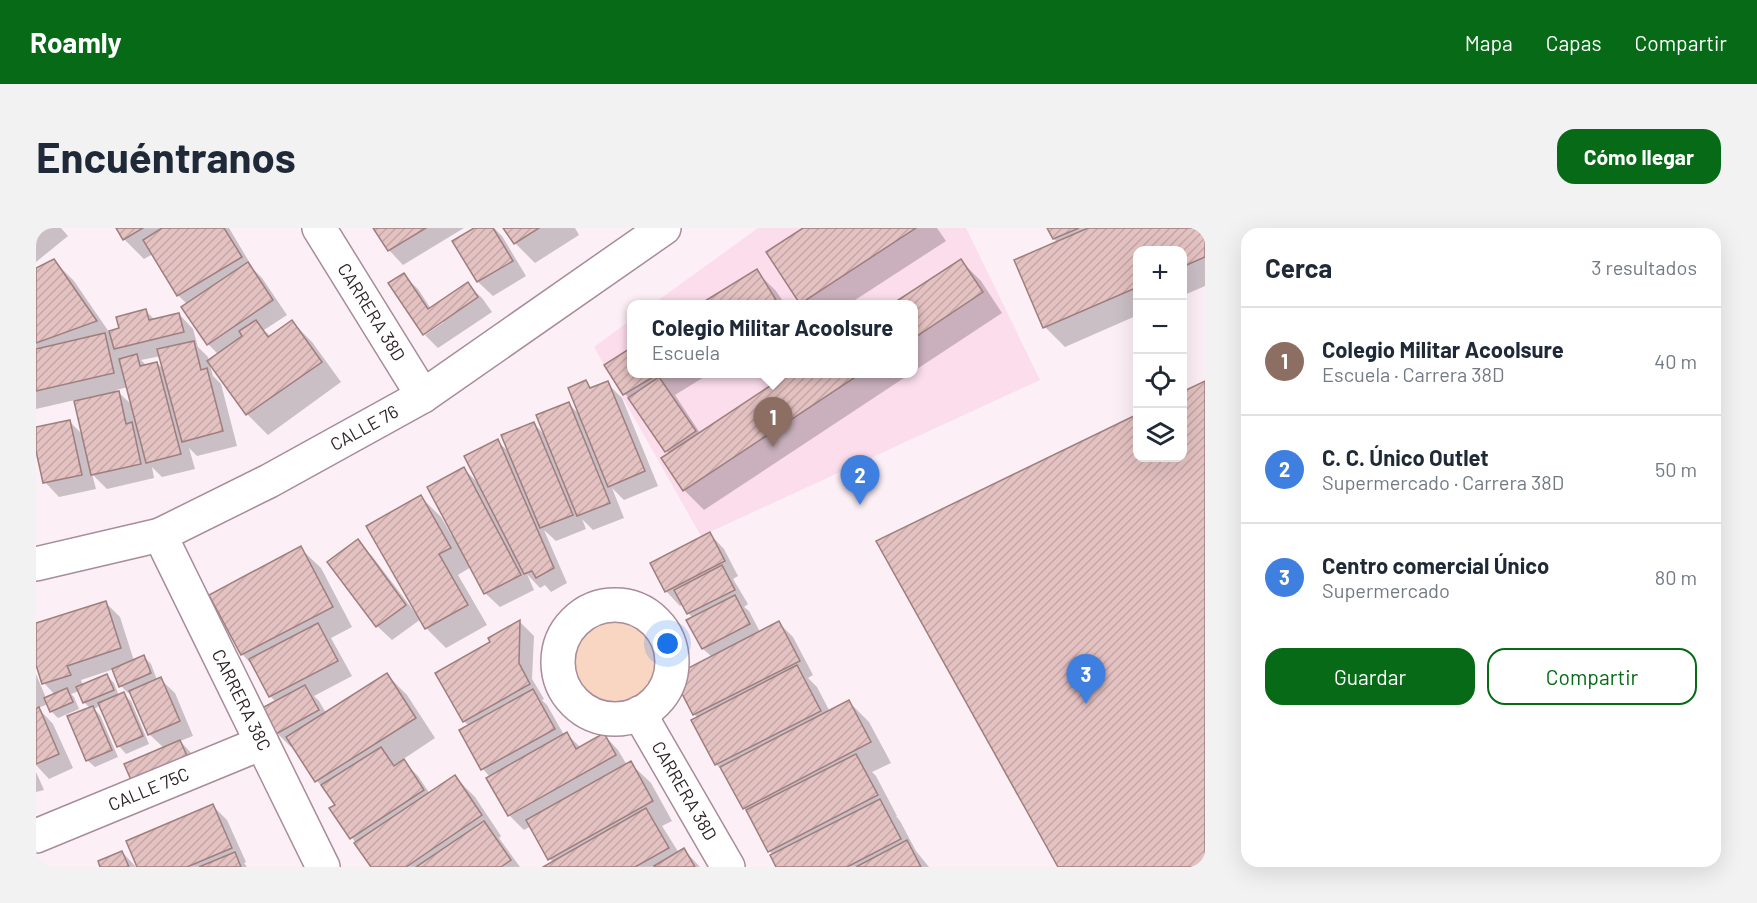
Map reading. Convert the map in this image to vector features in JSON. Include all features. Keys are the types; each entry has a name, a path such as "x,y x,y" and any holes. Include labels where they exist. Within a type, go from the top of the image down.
{"street":[{"name":"CARRERA 38D","path":"319,228 423,396"},
{"name":"CALLE 76","path":"36,564 160,535 269,481 423,396 663,228"},
{"name":"CARRERA 38C","path":"160,535 323,867"},
{"name":"CARRERA 38D","path":"639,713 728,867"},
{"name":"CALLE 75C","path":"36,836 262,742"}],"shaded area":[{"path":"758,228 966,228 1040,380 701,536 594,347 627,323 627,378 918,378 918,300 659,300"},
{"path":"605,611 623,611 639,618 652,631 659,647 659,665 652,681 639,694 623,701 605,701 589,694 576,681 569,665 569,647 576,631 589,618"}],"building":[{"path":"116,228 143,228 123,240"},
{"path":"162,228 224,228 242,257 177,296 143,240"},
{"path":"373,228 426,228 388,251"},
{"path":"474,228 493,228 513,261 477,282 452,241"},
{"path":"503,228 539,228 514,244"},
{"path":"803,228 916,228 806,300 797,300 766,252"},
{"path":"1047,228 1079,228 1053,239"},
{"path":"1088,228 1205,228 1205,257 1187,265 1187,246 1133,246 1133,289 1043,328 1014,260"},
{"path":"54,259 97,321 36,343 36,268"},
{"path":"961,259 983,292 918,335 918,300 898,300"},
{"path":"248,262 273,300 207,345 181,307"},
{"path":"757,269 776,300 707,300"},
{"path":"404,273 428,309 468,282 478,297 423,335 388,283"},
{"path":"146,309 149,320 179,313 184,332 114,349 109,331 119,328 116,317"},
{"path":"256,320 268,337 292,320 322,362 246,415 207,361 242,336 239,331"},
{"path":"105,333 114,373 36,391 36,349"},
{"path":"194,341 201,370 207,368 223,431 182,442 157,349"},
{"path":"627,350 627,378 651,378 623,395 604,365"},
{"path":"137,354 140,366 157,362 181,454 146,463 119,359"},
{"path":"660,378 696,431 665,452 628,398"},
{"path":"782,378 854,378 683,491 661,458"},
{"path":"586,380 590,388 608,381 645,471 608,487 568,388"},
{"path":"1205,381 1205,867 1058,867 876,541 1133,416 1133,462 1187,462 1187,390"},
{"path":"119,391 126,424 132,422 141,464 91,475 74,401"},
{"path":"569,402 610,503 577,516 536,415"},
{"path":"70,420 82,475 43,483 36,451 36,427"},
{"path":"534,422 573,515 540,528 501,435"},
{"path":"498,439 554,568 536,578 532,571 524,574 464,456"},
{"path":"464,467 521,575 484,594 427,487"},
{"path":"421,495 451,548 439,554 468,605 425,629 366,526"},
{"path":"710,532 725,561 665,592 650,563"},
{"path":"358,539 406,605 376,627 327,562"},
{"path":"301,546 333,607 241,655 209,595"},
{"path":"722,565 735,590 687,614 674,590"},
{"path":"735,595 750,624 702,649 686,620"},
{"path":"106,601 121,648 67,666 71,675 42,684 36,665 36,623"},
{"path":"520,620 519,663 530,684 463,722 435,673 490,642 488,638"},
{"path":"779,621 800,661 693,715 673,676"},
{"path":"318,623 338,661 269,697 249,659"},
{"path":"144,655 151,673 119,687 112,669"},
{"path":"797,665 821,711 715,765 691,720"},
{"path":"387,673 416,718 315,782 286,737"},
{"path":"107,674 114,690 83,703 76,687"},
{"path":"161,677 180,721 148,735 129,691"},
{"path":"305,685 319,710 276,734 262,708"},
{"path":"67,688 73,702 50,712 44,698"},
{"path":"533,689 555,729 481,770 459,730"},
{"path":"124,692 143,736 117,747 98,703"},
{"path":"849,700 871,742 743,809 720,767"},
{"path":"93,706 112,750 86,761 67,716"},
{"path":"39,707 59,754 36,764 36,709"},
{"path":"567,732 576,749 604,733 616,755 508,816 486,778"},
{"path":"180,740 191,765 135,789 124,764"},
{"path":"381,747 394,766 404,759 424,790 350,839 329,808 335,805 321,785"},
{"path":"856,754 878,795 768,852 746,810"},
{"path":"631,761 653,801 548,860 526,820"},
{"path":"455,775 482,815 406,867 371,867 354,843"},
{"path":"880,799 901,839 847,867 776,867 770,855"},
{"path":"213,804 232,848 187,867 137,867 126,841"},
{"path":"646,808 669,848 635,867 543,867"},
{"path":"484,821 511,860 501,867 416,867"},
{"path":"907,840 921,867 856,867"},
{"path":"684,848 695,867 654,866"},
{"path":"122,851 129,867 100,867 98,861"},
{"path":"235,852 241,867 199,867"}],"place":[{"name":"Colegio Militar Acoolsure","path":"773,447"},
{"name":"C. C. Único Outlet","path":"860,505"},
{"name":"Centro comercial Único","path":"1086,704"}]}
